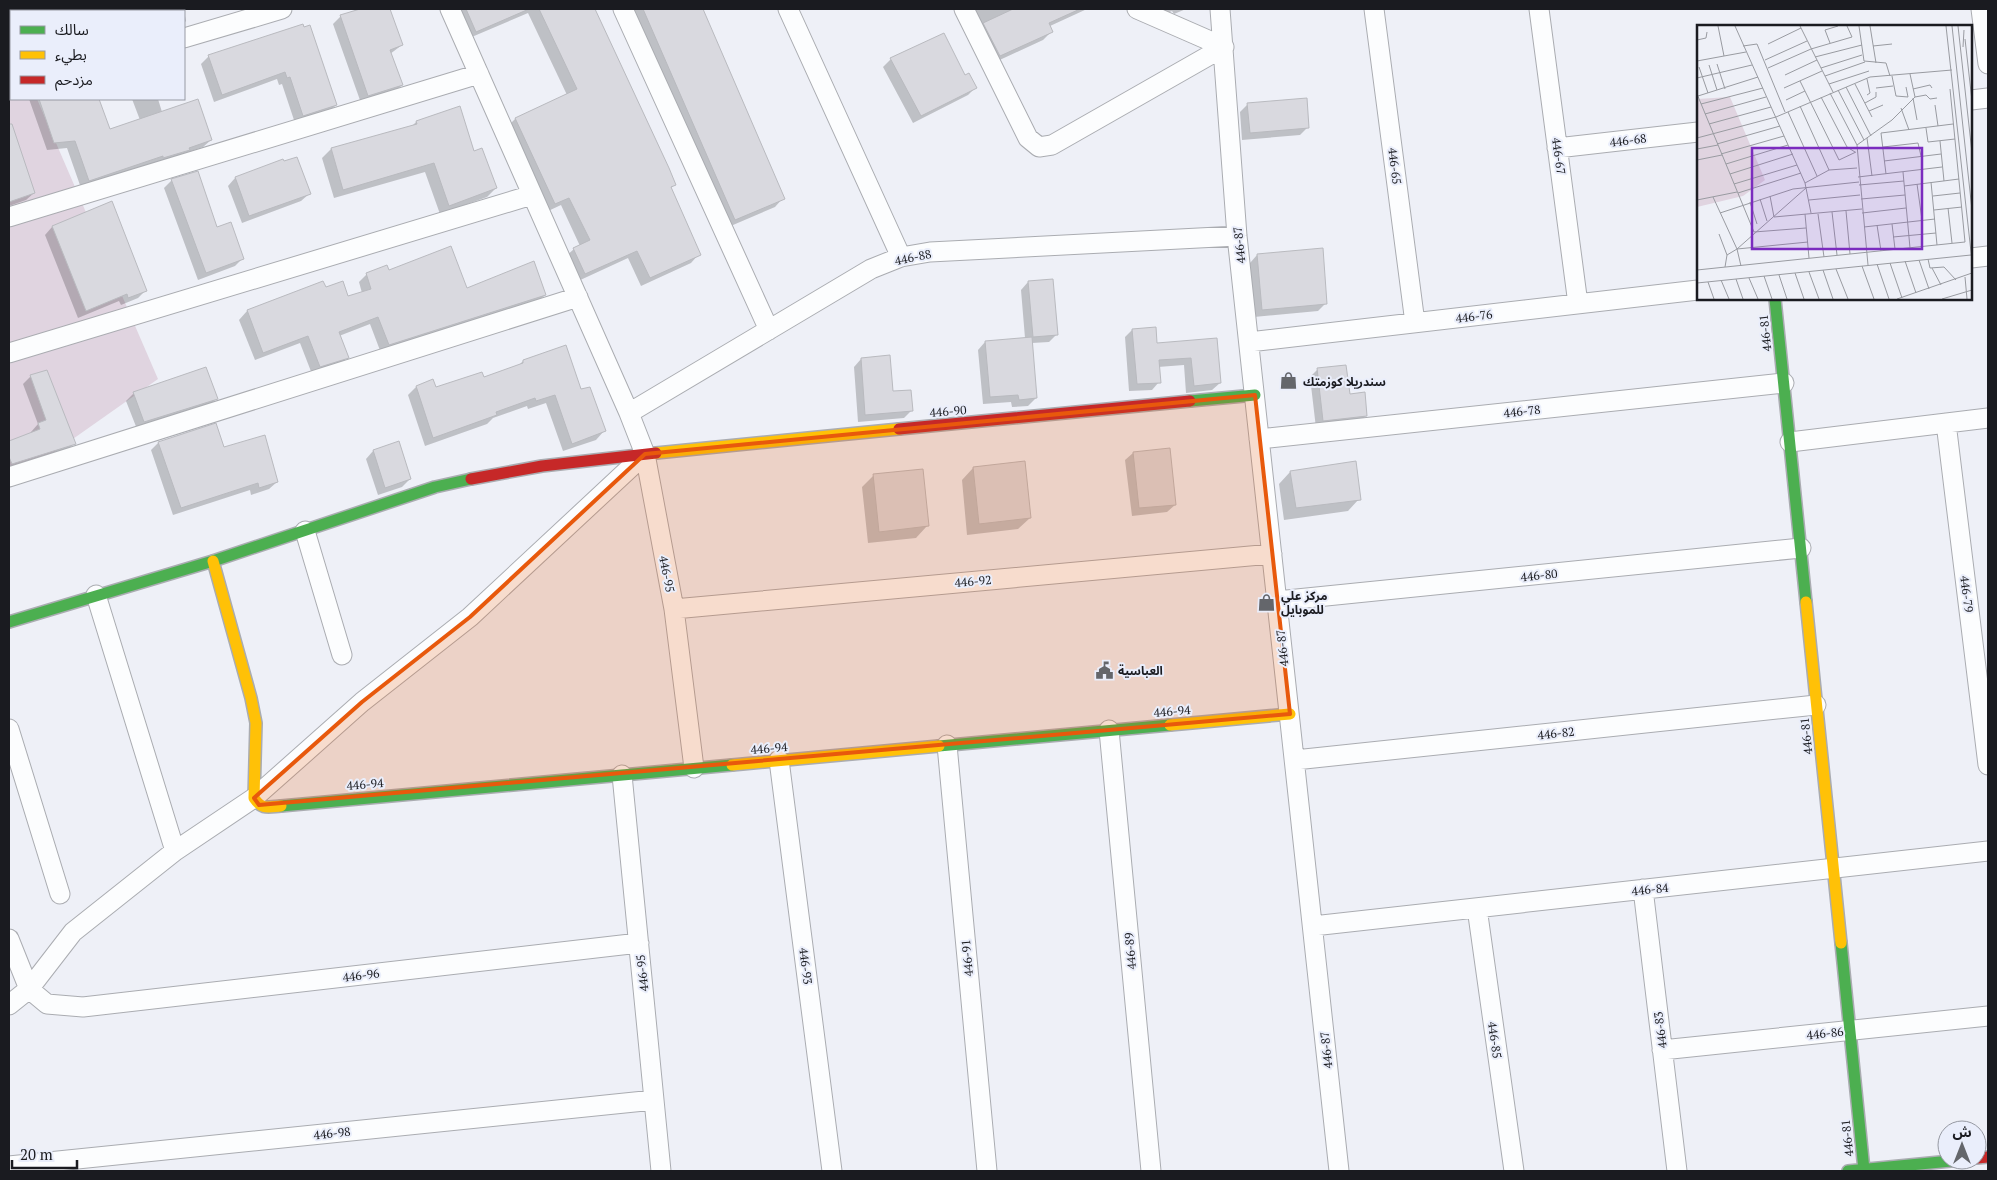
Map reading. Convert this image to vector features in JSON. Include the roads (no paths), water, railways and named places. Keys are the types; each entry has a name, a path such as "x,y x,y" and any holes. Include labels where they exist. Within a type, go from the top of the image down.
{"street":[{"path":"185,38 282,9"},
{"name":"446-95","path":"450,9 629,413 645,454 674,609 694,768"},
{"path":"623,9 769,330"},
{"path":"788,9 901,257"},
{"path":"964,9 1028,138 1039,146 1052,146 1224,47"},
{"path":"1137,9 1224,47"},
{"name":"446-87","path":"1220,9 1238,236 1339,1171"},
{"name":"446-65","path":"1374,9 1415,322"},
{"name":"446-67","path":"1539,9 1578,304"},
{"path":"1981,9 1988,64"},
{"path":"9,217 479,74"},
{"path":"1972,100 1988,98"},
{"name":"446-68","path":"1558,148 1697,132"},
{"path":"9,353 532,195"},
{"name":"446-88","path":"629,413 872,270 901,257 930,252 1238,236"},
{"path":"1972,258 1988,256"},
{"name":"446-76","path":"1249,342 1697,290"},
{"path":"9,476 578,297"},
{"name":"446-81","path":"1775,300 1864,1170"},
{"name":"446-78","path":"1260,439 1784,383"},
{"name":"446-90","path":"9,622 213,561 435,487 487,475 542,466 645,454 1255,395"},
{"path":"1790,442 1988,418"},
{"name":"446-79","path":"1946,423 1988,765"},
{"path":"9,1005 29,989 73,932 175,851 254,798 362,702 470,617 645,454"},
{"path":"305,531 342,655"},
{"name":"446-80","path":"1277,601 1800,548"},
{"name":"446-92","path":"674,609 1272,554"},
{"path":"213,561 251,698 256,723 254,798"},
{"path":"96,595 175,851"},
{"name":"446-82","path":"1295,760 1816,705"},
{"name":"446-94","path":"254,798 258,805 266,807 1290,714"},
{"path":"9,729 60,894"},
{"name":"446-89","path":"1109,730 1151,1171"},
{"name":"446-91","path":"947,745 987,1171"},
{"name":"446-93","path":"779,760 832,1171"},
{"name":"446-95","path":"622,775 661,1171"},
{"name":"446-84","path":"1313,926 1988,851"},
{"name":"446-83","path":"1643,889 1677,1171"},
{"name":"446-85","path":"1477,908 1514,1171"},
{"path":"9,940 29,989"},
{"name":"446-96","path":"29,989 47,1004 84,1007 639,943"},
{"name":"446-86","path":"1662,1050 1988,1016"},
{"name":"446-98","path":"9,1166 654,1100"},
{"path":"1848,1171 1937,1162"}],"place":[{"name":"سندريلا كوزمتك","path":"1289,381"},
{"name":"مركز علي للموبايل","path":"1267,602"},
{"name":"العباسية","path":"1104,670"}]}
